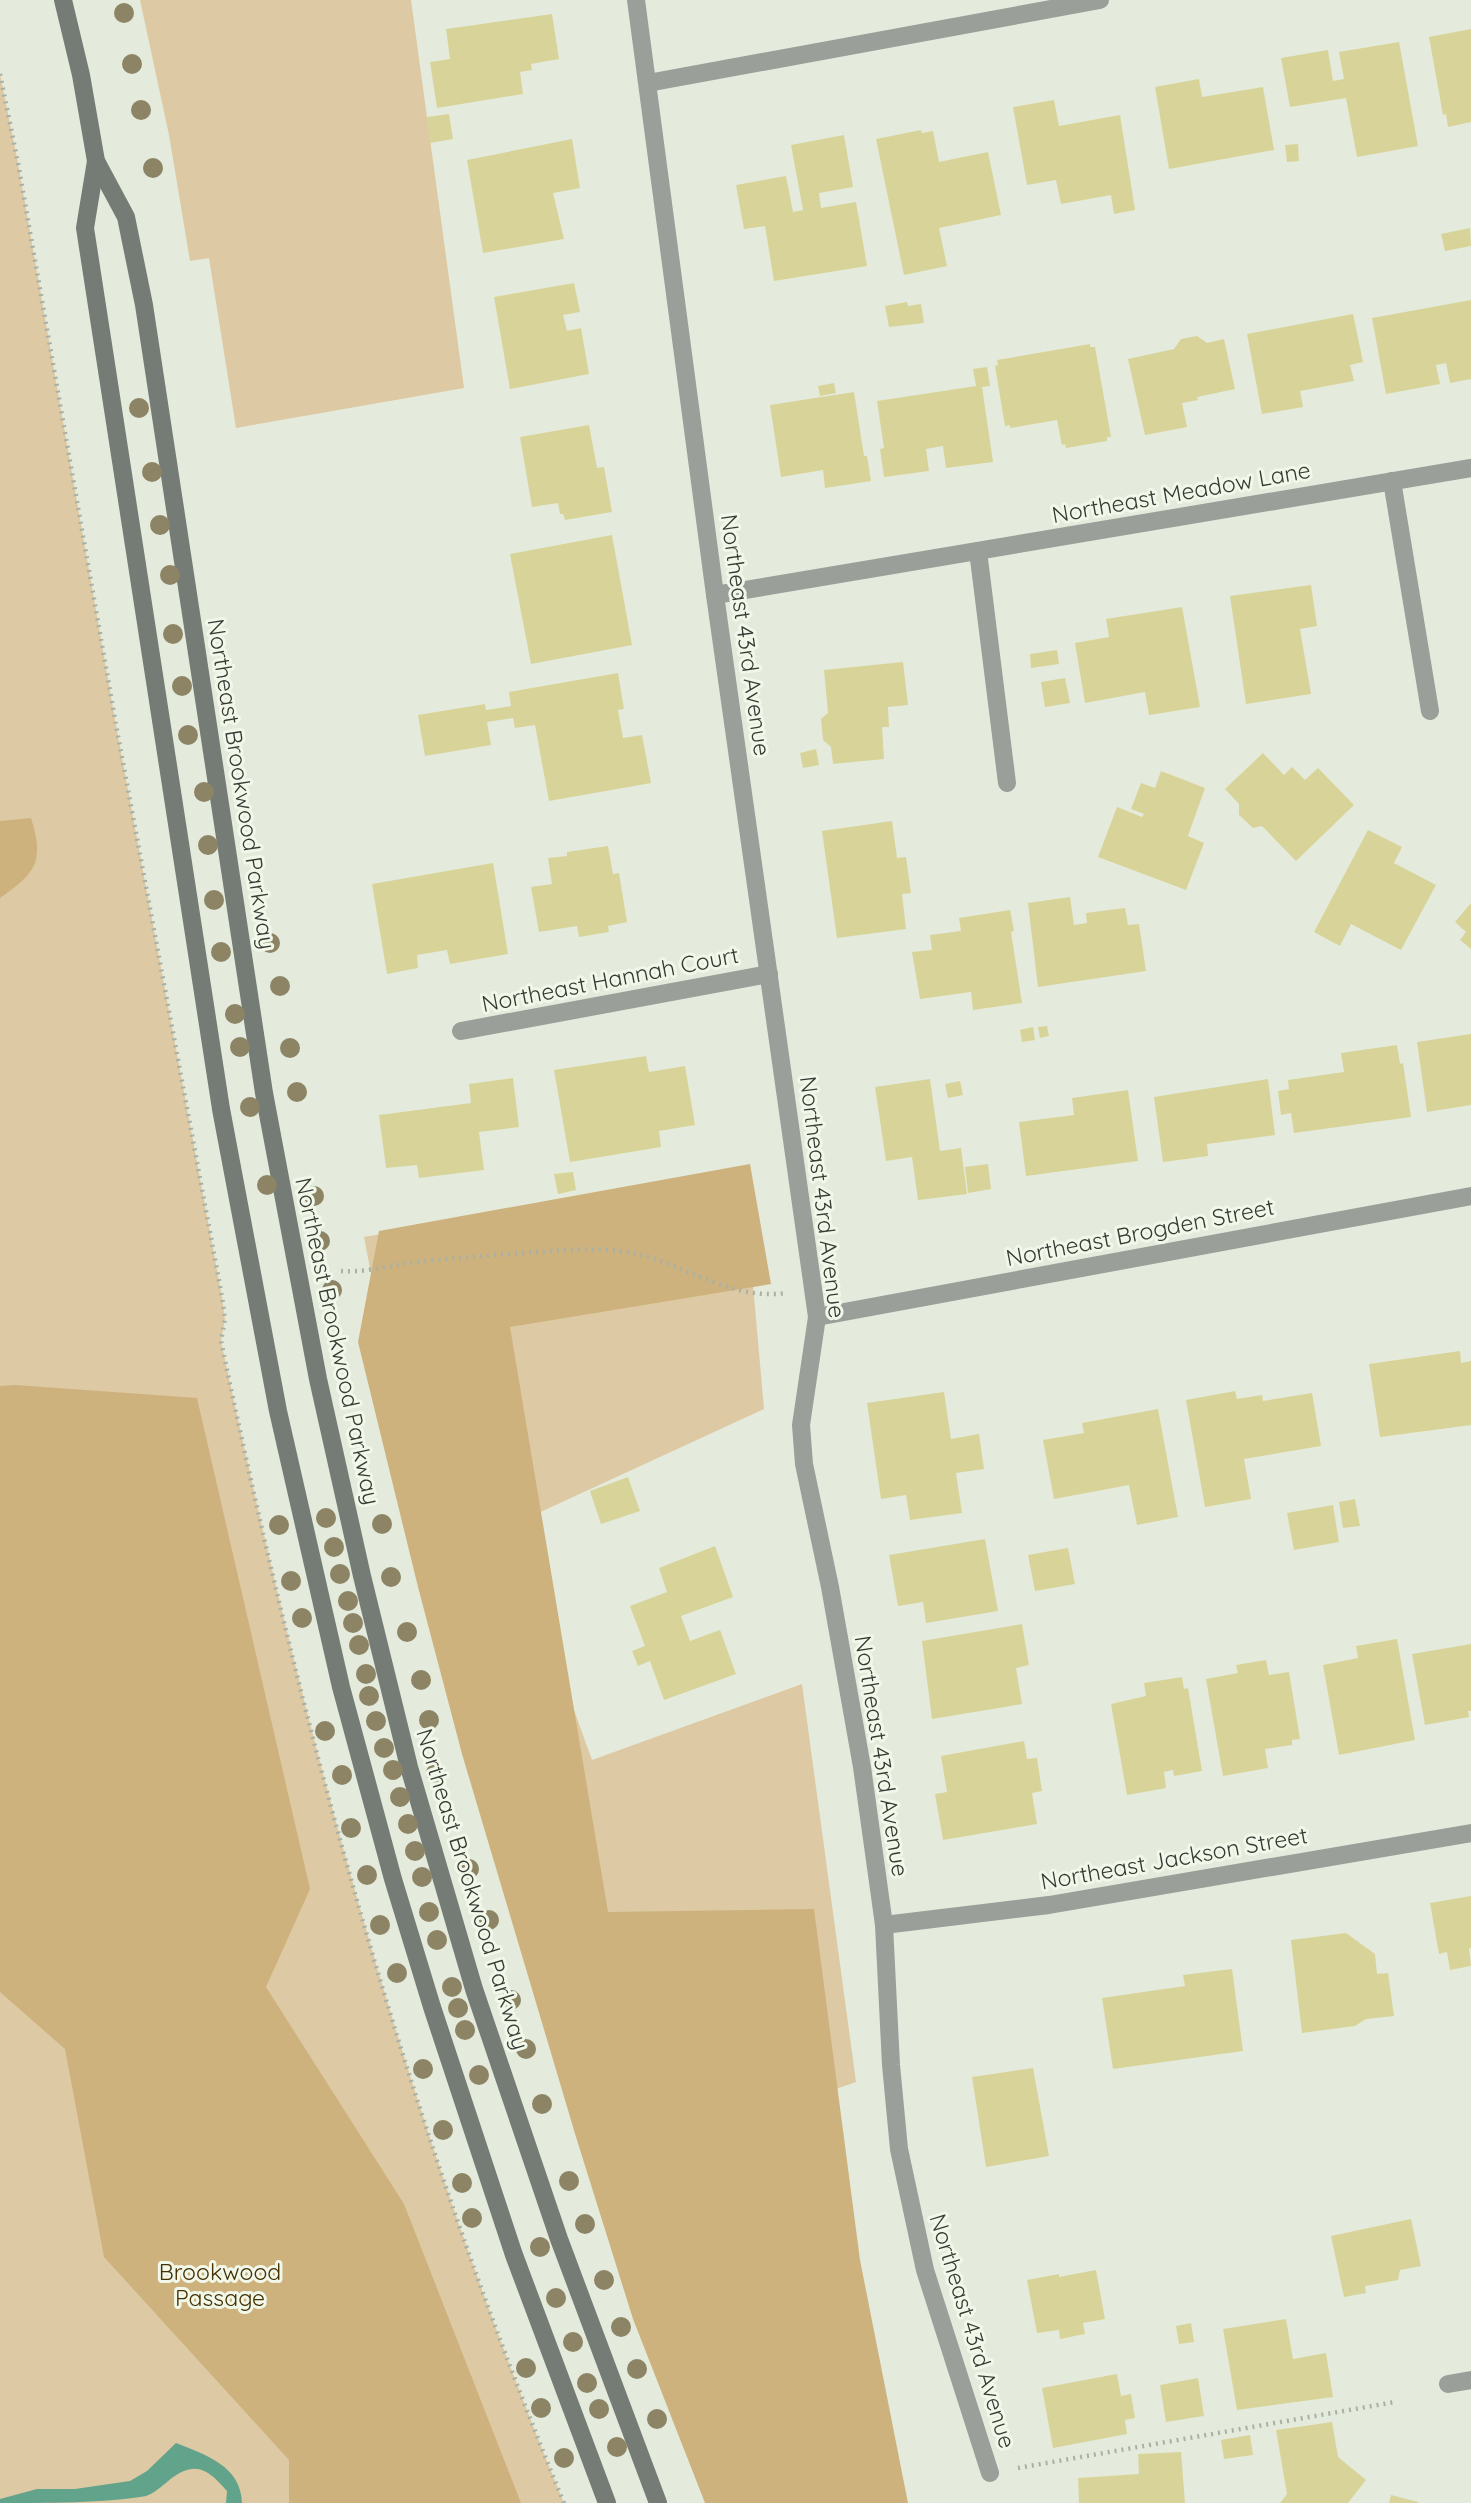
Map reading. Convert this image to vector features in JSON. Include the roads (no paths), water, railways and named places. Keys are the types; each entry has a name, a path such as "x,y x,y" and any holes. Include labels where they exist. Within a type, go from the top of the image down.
{"main road":[{"name":"Northeast Brookwood Parkway","path":"63,0 81,75 96,161 126,217 144,305 264,1093 318,1379 362,1576 409,1767 474,1989 559,2239 658,2503"},
{"name":"Northeast Brookwood Parkway","path":"96,161 85,228 221,1109 278,1411 341,1687 393,1878 432,2007 514,2255 607,2503"}],"street":[{"name":"Northeast 43rd Avenue","path":"636,0 715,596 817,1317 801,1425 804,1464 830,1587 862,1767 884,1925 891,2065 899,2149 925,2270 990,2473"},
{"path":"648,83 1100,0"},
{"name":"Northeast Meadow Lane","path":"715,596 1471,468"},
{"path":"1392,481 1430,711"},
{"path":"978,551 1007,783"},
{"name":"Northeast Hannah Court","path":"461,1031 769,974"},
{"name":"Northeast Brogden Street","path":"817,1317 1471,1196"},
{"name":"Northeast Jackson Street","path":"884,1925 1049,1905 1471,1833"},
{"path":"1448,2384 1471,2380"}],"park label":[{"name":"Brookwood Passage","path":"220,2284"}]}
